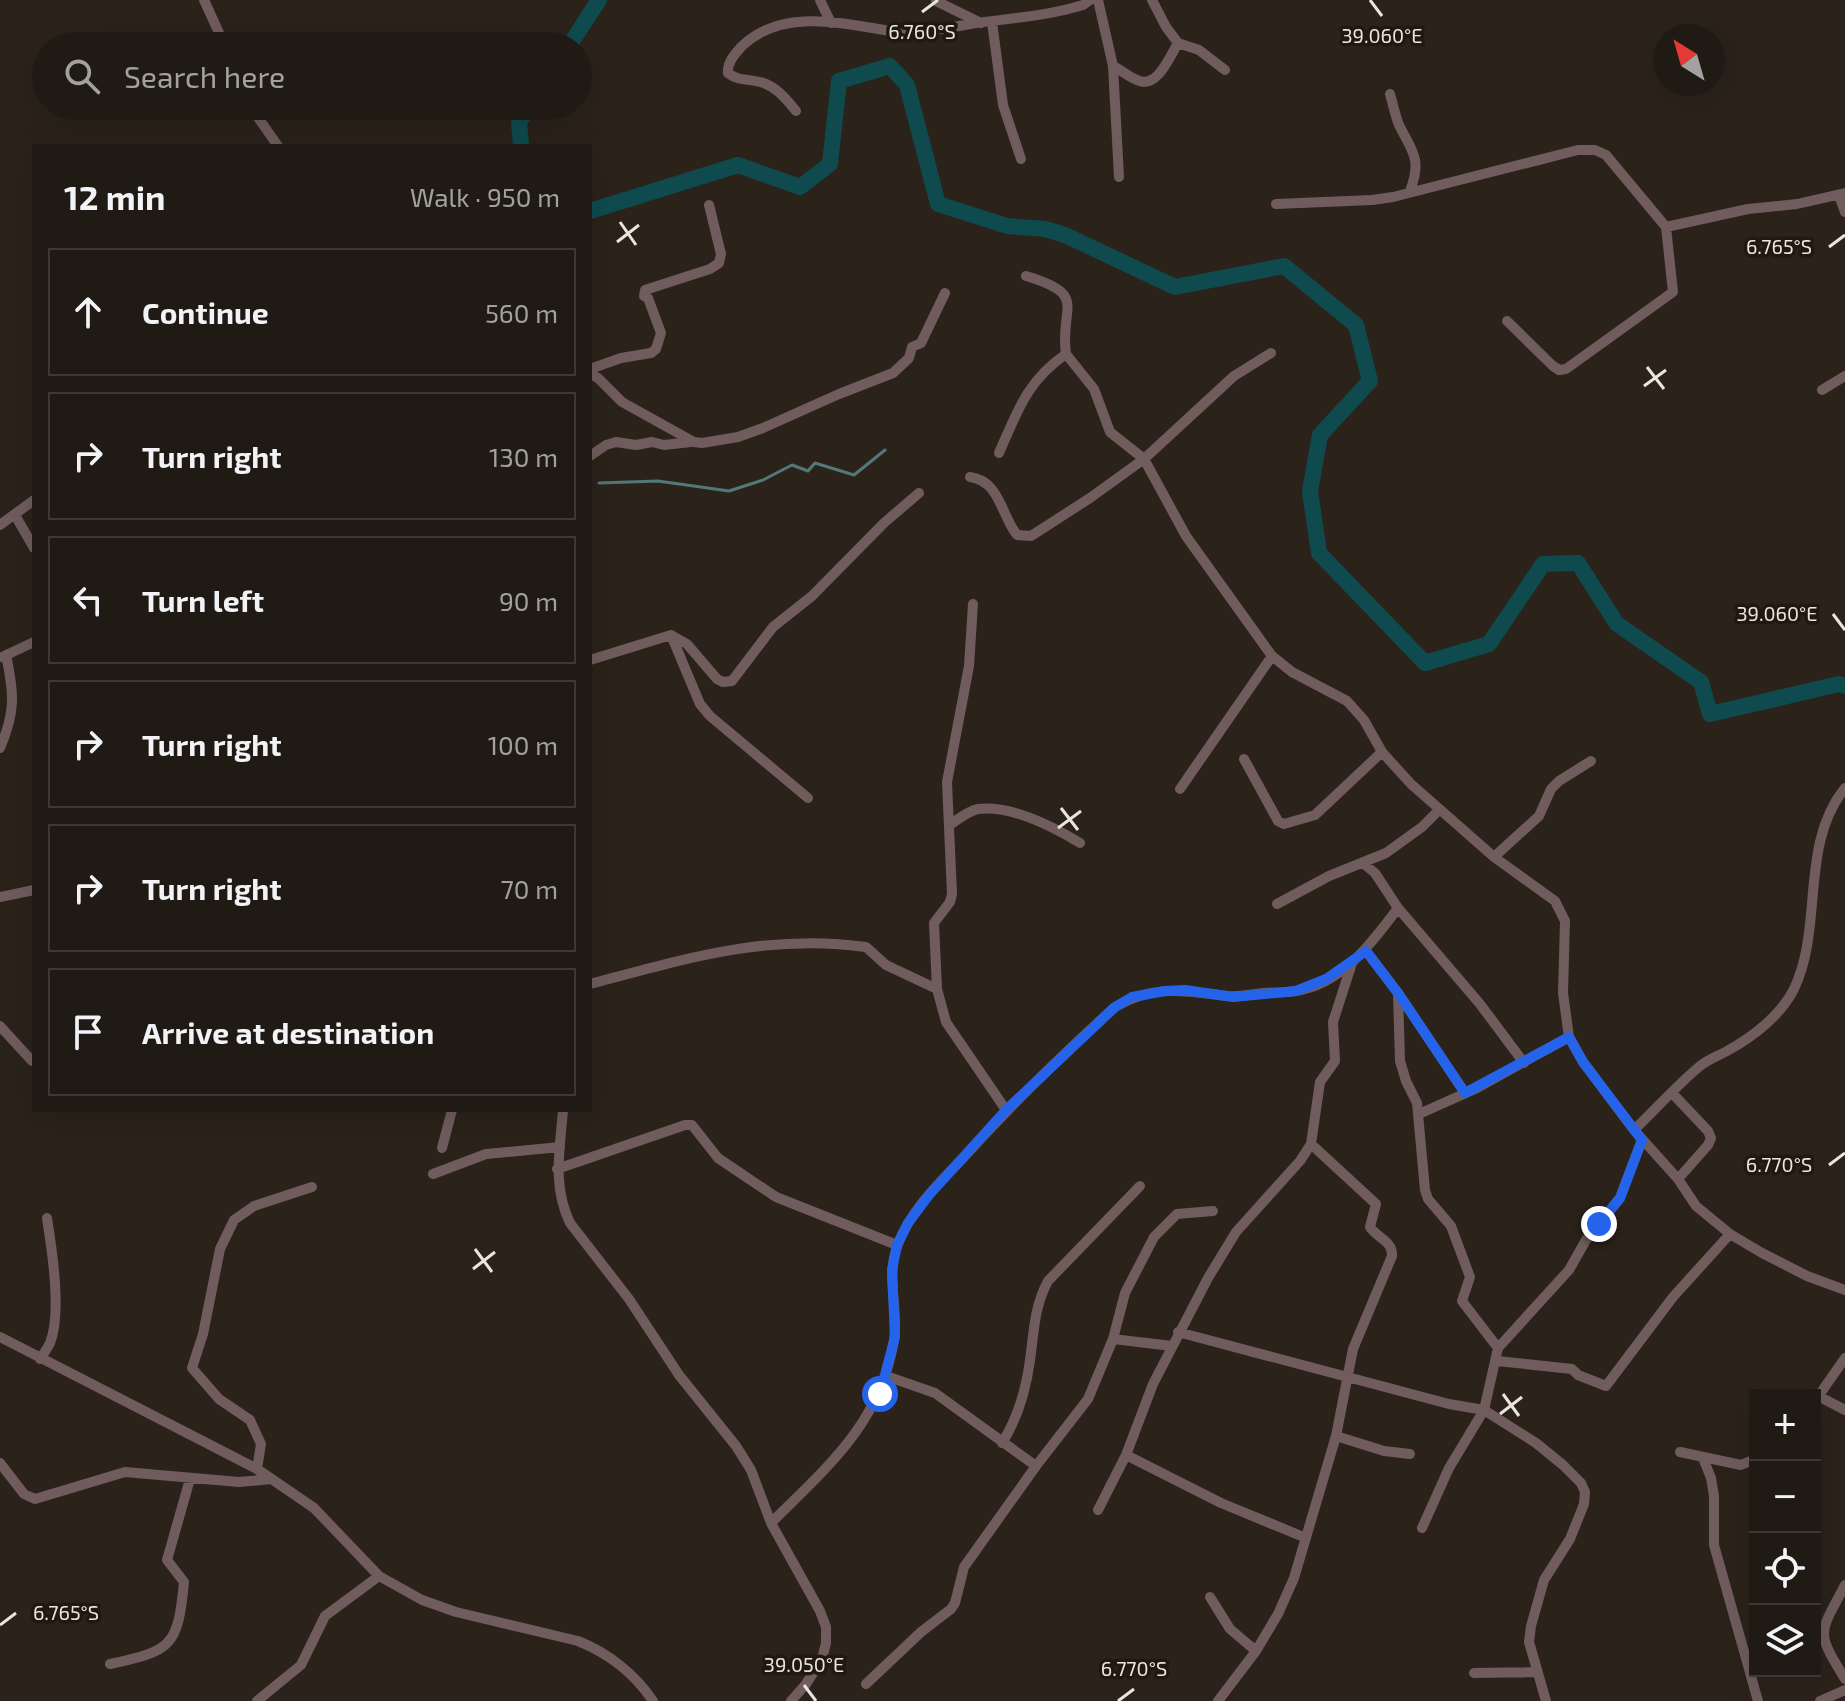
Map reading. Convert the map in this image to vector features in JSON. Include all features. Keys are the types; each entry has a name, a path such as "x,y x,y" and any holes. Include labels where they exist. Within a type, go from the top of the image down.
{"street":[{"path":"204,0 219,32"},
{"path":"820,0 831,23"},
{"path":"796,111 772,87 762,82 738,79 728,73 727,67 746,43 768,28 787,23 831,23 906,33 945,30 1035,17 1083,5 1090,0"},
{"path":"1098,0 1113,66 1119,177"},
{"path":"1152,0 1178,43 1196,48 1225,70"},
{"path":"936,1 986,22"},
{"path":"986,22 1003,105 1021,159"},
{"path":"1113,66 1138,81 1148,82 1156,77 1178,43"},
{"path":"1390,94 1398,122 1416,156 1417,174 1410,191"},
{"path":"260,120 277,144"},
{"path":"1276,204 1372,200 1578,150 1595,150 1606,155 1666,227 1673,292 1566,369 1559,370 1553,366 1507,321"},
{"path":"1666,227 1748,209 1797,204 1842,194 1845,212"},
{"path":"592,370 621,358 651,353 656,349 661,333 648,298 644,296 645,290 710,269 719,263 719,244 709,205"},
{"path":"1026,276 1056,287 1067,300 1070,309 1066,354 1094,389 1110,432 1144,459 1186,536 1272,656 1292,672 1347,701 1364,720 1382,752 1411,784 1494,857 1555,901 1565,921 1565,1016 1569,1037 1583,1062 1642,1140 1678,1179 1696,1206 1730,1234 1807,1276 1845,1290"},
{"path":"592,455 616,442 664,445 738,437 893,373 909,358 912,347 921,343 945,293"},
{"path":"970,477 981,478 988,483 1017,535 1031,536 1144,459 1211,394 1271,353"},
{"path":"999,453 1037,377 1066,354"},
{"path":"592,373 622,402 694,442"},
{"path":"1822,390 1845,376"},
{"path":"592,659 671,635 687,644 717,679 732,681 773,627 812,596 864,542 919,493"},
{"path":"0,525 32,502"},
{"path":"15,515 32,545"},
{"path":"973,604 969,666 947,782 952,894 950,902 934,923 937,989 946,1022 1006,1110"},
{"path":"671,635 700,704 710,716 808,798"},
{"path":"0,748 11,716 14,693 3,656 32,643"},
{"path":"1180,789 1272,656"},
{"path":"1244,759 1278,821 1284,824 1315,815 1382,752"},
{"path":"1494,857 1539,816 1551,789 1559,781 1591,761"},
{"path":"1634,1130 1703,1064 1766,1024 1793,991 1806,951 1817,856 1831,811 1845,788"},
{"path":"950,825 979,809 997,811 1036,819 1080,843"},
{"path":"1277,904 1329,876 1386,853 1439,810"},
{"path":"1363,863 1375,873 1398,908 1480,1004 1524,1063"},
{"path":"0,897 32,890"},
{"path":"771,1523 845,1446 868,1417 880,1394 895,1337 892,1270 897,1245 908,1223 929,1195 1006,1110 1115,1007 1132,997 1185,990 1233,997 1296,991 1326,979 1352,963 1366,951 1398,908"},
{"path":"592,983 705,953 768,943 799,943 866,947 886,965 937,989"},
{"path":"1366,951 1465,1093"},
{"path":"1098,1510 1126,1455 1138,1419 1178,1332 1236,1232 1300,1161 1311,1144 1320,1082 1335,1061 1333,1022 1352,963"},
{"path":"1398,993 1400,1061 1417,1103 1425,1190 1428,1199 1451,1226 1470,1277 1462,1301 1498,1348"},
{"path":"0,1026 32,1061"},
{"path":"1419,1114 1524,1063 1569,1037"},
{"path":"1673,1094 1711,1138 1678,1179"},
{"path":"442,1148 451,1112"},
{"path":"563,1112 558,1189 570,1223 629,1299 679,1375 736,1446 751,1470 771,1523 820,1611 826,1627 822,1659 791,1701"},
{"path":"557,1169 692,1125 718,1158 776,1197 897,1245"},
{"path":"1422,1528 1449,1468 1484,1410 1498,1348 1569,1270 1586,1240 1620,1198 1642,1140"},
{"path":"1218,1701 1256,1651 1278,1614 1294,1578 1336,1436 1353,1349 1393,1250 1370,1227 1376,1204 1311,1144"},
{"path":"433,1174 486,1154 560,1147"},
{"path":"1002,1443 1013,1426 1023,1394 1039,1297 1048,1281 1140,1186"},
{"path":"257,1469 261,1444 250,1420 219,1399 192,1368 203,1334 220,1249 234,1220 254,1206 312,1187"},
{"path":"866,1684 921,1632 951,1609 964,1567 1088,1399 1113,1339 1125,1293 1161,1229 1177,1214 1213,1211"},
{"path":"40,1359 50,1342 54,1325 54,1273 47,1218"},
{"path":"1497,1361 1572,1369 1578,1375 1606,1386 1673,1297 1730,1234"},
{"path":"1178,1332 1292,1364 1484,1410 1536,1443 1581,1483 1585,1492 1584,1504 1570,1539 1552,1564 1538,1601 1529,1642 1546,1701"},
{"path":"0,1337 257,1469 314,1508 379,1576 422,1600 456,1612 578,1641 595,1648 628,1673 653,1701"},
{"path":"1113,1339 1172,1346"},
{"path":"1821,1392 1845,1358"},
{"path":"886,1376 935,1393 1036,1466"},
{"path":"1821,1400 1845,1410"},
{"path":"1336,1436 1384,1451 1410,1454"},
{"path":"1680,1452 1741,1465 1750,1461"},
{"path":"1126,1455 1221,1503 1306,1538"},
{"path":"1703,1458 1714,1496 1714,1545 1758,1701"},
{"path":"0,1463 24,1494 35,1499 125,1472 239,1482 272,1479"},
{"path":"110,1664 164,1649 181,1618 184,1582 167,1560 190,1479"},
{"path":"257,1701 301,1665 325,1616 379,1576"},
{"path":"1845,1585 1823,1629 1822,1638 1845,1679"},
{"path":"1210,1597 1230,1629 1256,1651"},
{"path":"1474,1673 1537,1672"},
{"path":"1820,1701 1845,1690"}],"waterway":[{"path":"578,32 599,0"},
{"path":"592,210 738,165 800,187 830,164 839,81 890,66 907,85 938,204 1007,226 1045,229 1065,235 1175,287 1284,266 1356,325 1370,381 1320,435 1310,491 1319,553 1425,663 1489,644 1543,564 1578,563 1617,624 1701,682 1710,714 1839,684 1845,686"},
{"path":"520,120 521,144"},
{"path":"599,483 658,481 729,491 763,480 792,465 808,471 815,463 854,475 885,450"}],"route":[{"path":"880,1394 895,1337 892,1270 897,1245 908,1223 929,1195 1006,1110 1115,1007 1132,997 1148,993 1185,990 1233,997 1296,991 1326,979 1366,951 1465,1093 1569,1037 1583,1062 1642,1140 1620,1198 1599,1224"}]}
